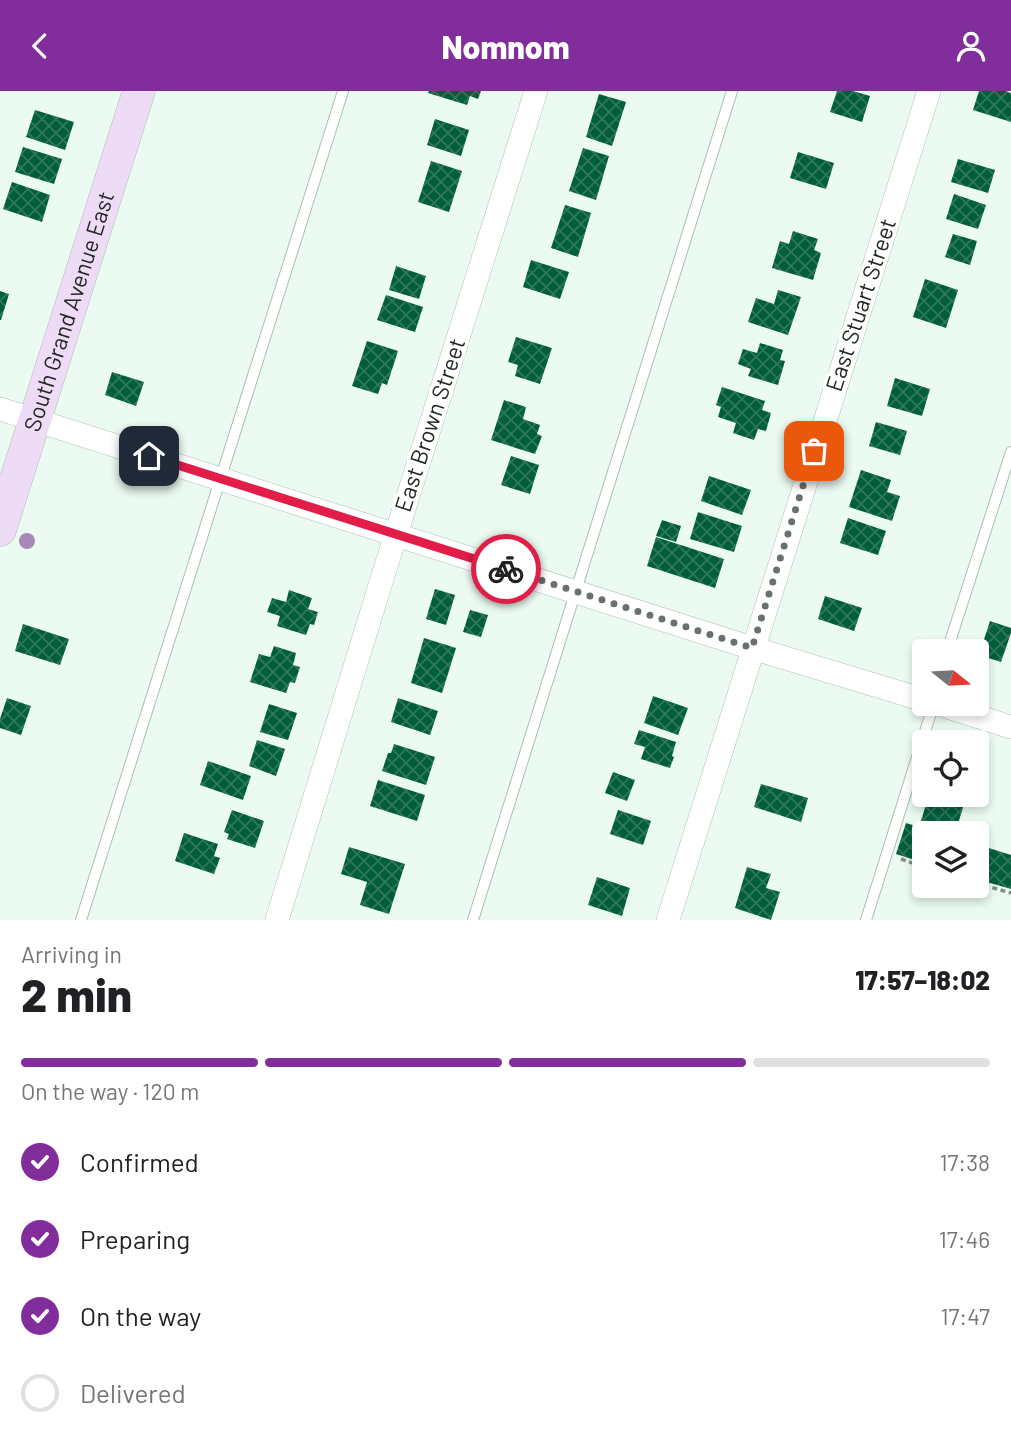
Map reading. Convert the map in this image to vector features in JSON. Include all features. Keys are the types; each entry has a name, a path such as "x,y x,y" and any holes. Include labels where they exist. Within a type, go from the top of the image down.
{"main road":[{"name":"South Grand Avenue East","path":"0,530 138,91"}],"street":[{"name":"East Brown Street","path":"277,920 536,91"},
{"name":"East Stuart Street","path":"668,920 929,91"},
{"path":"0,409 912,696"},
{"path":"976,716 1011,727"}],"lane":[{"path":"81,920 342,91"},
{"path":"473,920 732,91"},
{"path":"951,639 1011,452"},
{"path":"866,920 930,716"}],"path":[{"path":"901,859 912,863"},
{"path":"989,887 1011,893"}],"building":[{"path":"481,91 478,99 470,96 467,105 428,93"},
{"path":"837,91 853,91 870,96 862,122 830,112"},
{"path":"979,91 1011,93 1011,122 973,110"},
{"path":"599,94 626,102 612,146 586,137"},
{"path":"35,110 74,122 65,150 26,137"},
{"path":"435,119 469,130 461,156 427,145"},
{"path":"23,147 62,159 54,184 15,172"},
{"path":"583,148 609,156 596,200 569,191"},
{"path":"798,152 834,163 826,189 790,178"},
{"path":"958,159 995,170 988,193 951,182"},
{"path":"431,161 462,171 449,212 418,202"},
{"path":"12,182 50,195 42,222 3,209"},
{"path":"954,194 986,205 978,229 946,219"},
{"path":"565,205 591,213 578,257 551,248"},
{"path":"793,231 818,239 814,250 821,253 813,280 772,268 780,241 789,244"},
{"path":"953,234 977,241 970,265 945,257"},
{"path":"531,260 569,272 560,299 523,287"},
{"path":"396,266 426,276 419,299 389,290"},
{"path":"925,279 958,290 946,328 913,317"},
{"path":"778,290 801,297 788,335 748,322 756,298 774,304"},
{"path":"0,291 9,294 1,320 0,320"},
{"path":"386,295 423,307 415,332 377,320"},
{"path":"516,337 552,348 540,384 515,376 518,365 508,362"},
{"path":"367,341 398,351 387,385 382,383 378,394 352,386"},
{"path":"760,343 783,350 780,360 785,361 778,385 748,376 751,369 738,364 743,349 757,353"},
{"path":"112,372 144,382 136,406 105,395"},
{"path":"895,378 930,389 922,416 887,406"},
{"path":"722,387 765,401 762,410 771,413 766,431 758,429 754,440 733,433 736,423 718,417 721,407 716,405"},
{"path":"504,400 526,407 523,419 540,425 537,434 542,436 535,454 491,440"},
{"path":"876,422 907,431 900,455 869,446"},
{"path":"511,456 539,465 530,494 501,485"},
{"path":"861,470 891,480 887,492 900,496 892,521 849,507"},
{"path":"709,476 751,490 742,515 701,501"},
{"path":"698,512 742,526 734,552 690,539"},
{"path":"848,518 886,531 878,555 840,543"},
{"path":"662,520 681,526 676,542 656,536"},
{"path":"656,537 724,559 715,588 647,566"},
{"path":"435,589 455,595 446,625 426,619"},
{"path":"289,590 312,598 308,609 318,612 314,625 310,624 306,635 277,626 280,616 267,612 272,598 286,602"},
{"path":"825,596 862,608 854,631 818,619"},
{"path":"470,610 488,615 481,637 463,632"},
{"path":"990,621 1011,628 1001,662 989,658 989,639 984,639"},
{"path":"23,624 69,639 60,665 15,651"},
{"path":"424,638 456,648 442,693 411,683"},
{"path":"274,646 296,653 293,665 300,667 295,683 290,682 286,693 250,682 259,654 270,657"},
{"path":"653,696 688,708 678,735 644,723"},
{"path":"7,698 31,706 21,735 0,728"},
{"path":"398,698 438,711 430,735 391,722"},
{"path":"269,704 297,713 288,740 260,732"},
{"path":"639,730 676,742 670,768 641,759 645,747 634,744"},
{"path":"257,740 285,749 276,776 249,766"},
{"path":"394,744 435,757 426,785 382,771"},
{"path":"208,761 251,776 243,800 200,785"},
{"path":"613,772 635,780 627,801 605,793"},
{"path":"378,780 425,795 417,821 370,806"},
{"path":"761,784 808,798 801,822 754,807"},
{"path":"925,807 963,807 959,821 921,821"},
{"path":"232,810 264,821 255,848 227,839 229,834 224,832"},
{"path":"618,810 651,821 643,845 610,834"},
{"path":"906,823 912,825 912,859 896,854"},
{"path":"184,833 218,844 214,856 220,858 214,874 175,861"},
{"path":"349,847 405,864 389,914 360,905 367,882 341,874"},
{"path":"989,848 1011,855 1011,889 989,883"},
{"path":"747,867 771,874 766,888 780,892 771,920 735,908"},
{"path":"597,877 630,888 622,916 588,905"}],"way so far":[{"path":"506,569 752,648 814,451"}],"route":[{"path":"149,456 506,569"}]}
